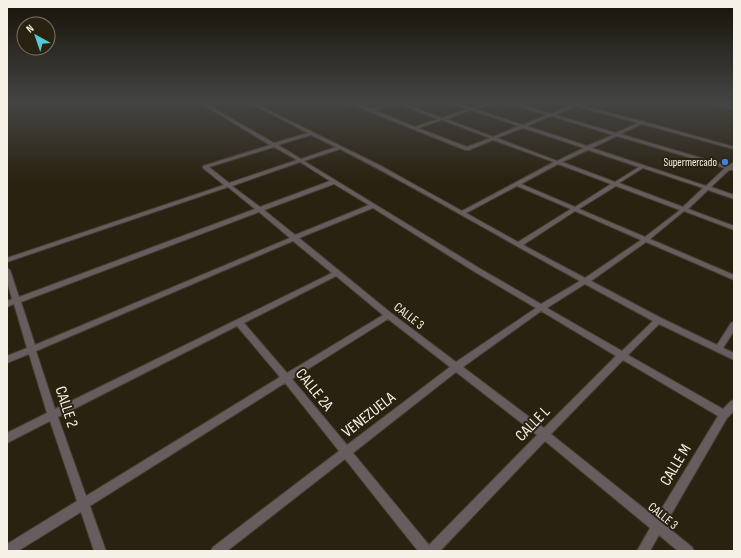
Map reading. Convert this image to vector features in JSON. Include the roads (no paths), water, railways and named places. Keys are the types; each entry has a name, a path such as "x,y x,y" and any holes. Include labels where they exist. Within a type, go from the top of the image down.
{"street":[{"path":"245,128 621,356 724,415"},
{"path":"302,128 341,147 518,245 587,280 658,320 719,348 734,357"},
{"path":"415,128 467,149 496,139 521,128"},
{"path":"467,128 734,228"},
{"path":"526,128 643,166 734,198"},
{"path":"596,128 732,168"},
{"path":"462,213 558,162 629,128"},
{"path":"664,128 734,148"},
{"name":"CALLE 3","path":"312,133 204,167 259,209 388,315 544,434 688,551"},
{"path":"7,260 341,147"},
{"path":"684,209 706,188 732,168 734,163"},
{"path":"518,245 643,166"},
{"path":"7,304 333,182"},
{"path":"517,184 734,278"},
{"path":"7,360 372,206"},
{"name":"VENEZUELA","path":"217,551 456,367 542,307 587,280 646,239 684,209"},
{"name":"CALLE 2","path":"7,270 52,414 100,551"},
{"path":"7,438 52,414 338,273"},
{"path":"7,551 388,315"},
{"name":"CALLE L","path":"432,551 544,434 658,320"},
{"name":"CALLE 2A","path":"238,322 286,378 426,551"},
{"path":"719,348 734,325"},
{"name":"CALLE M","path":"643,551 724,415 734,404"}],"place":[{"name":"Supermercado","path":"725,162"}]}
